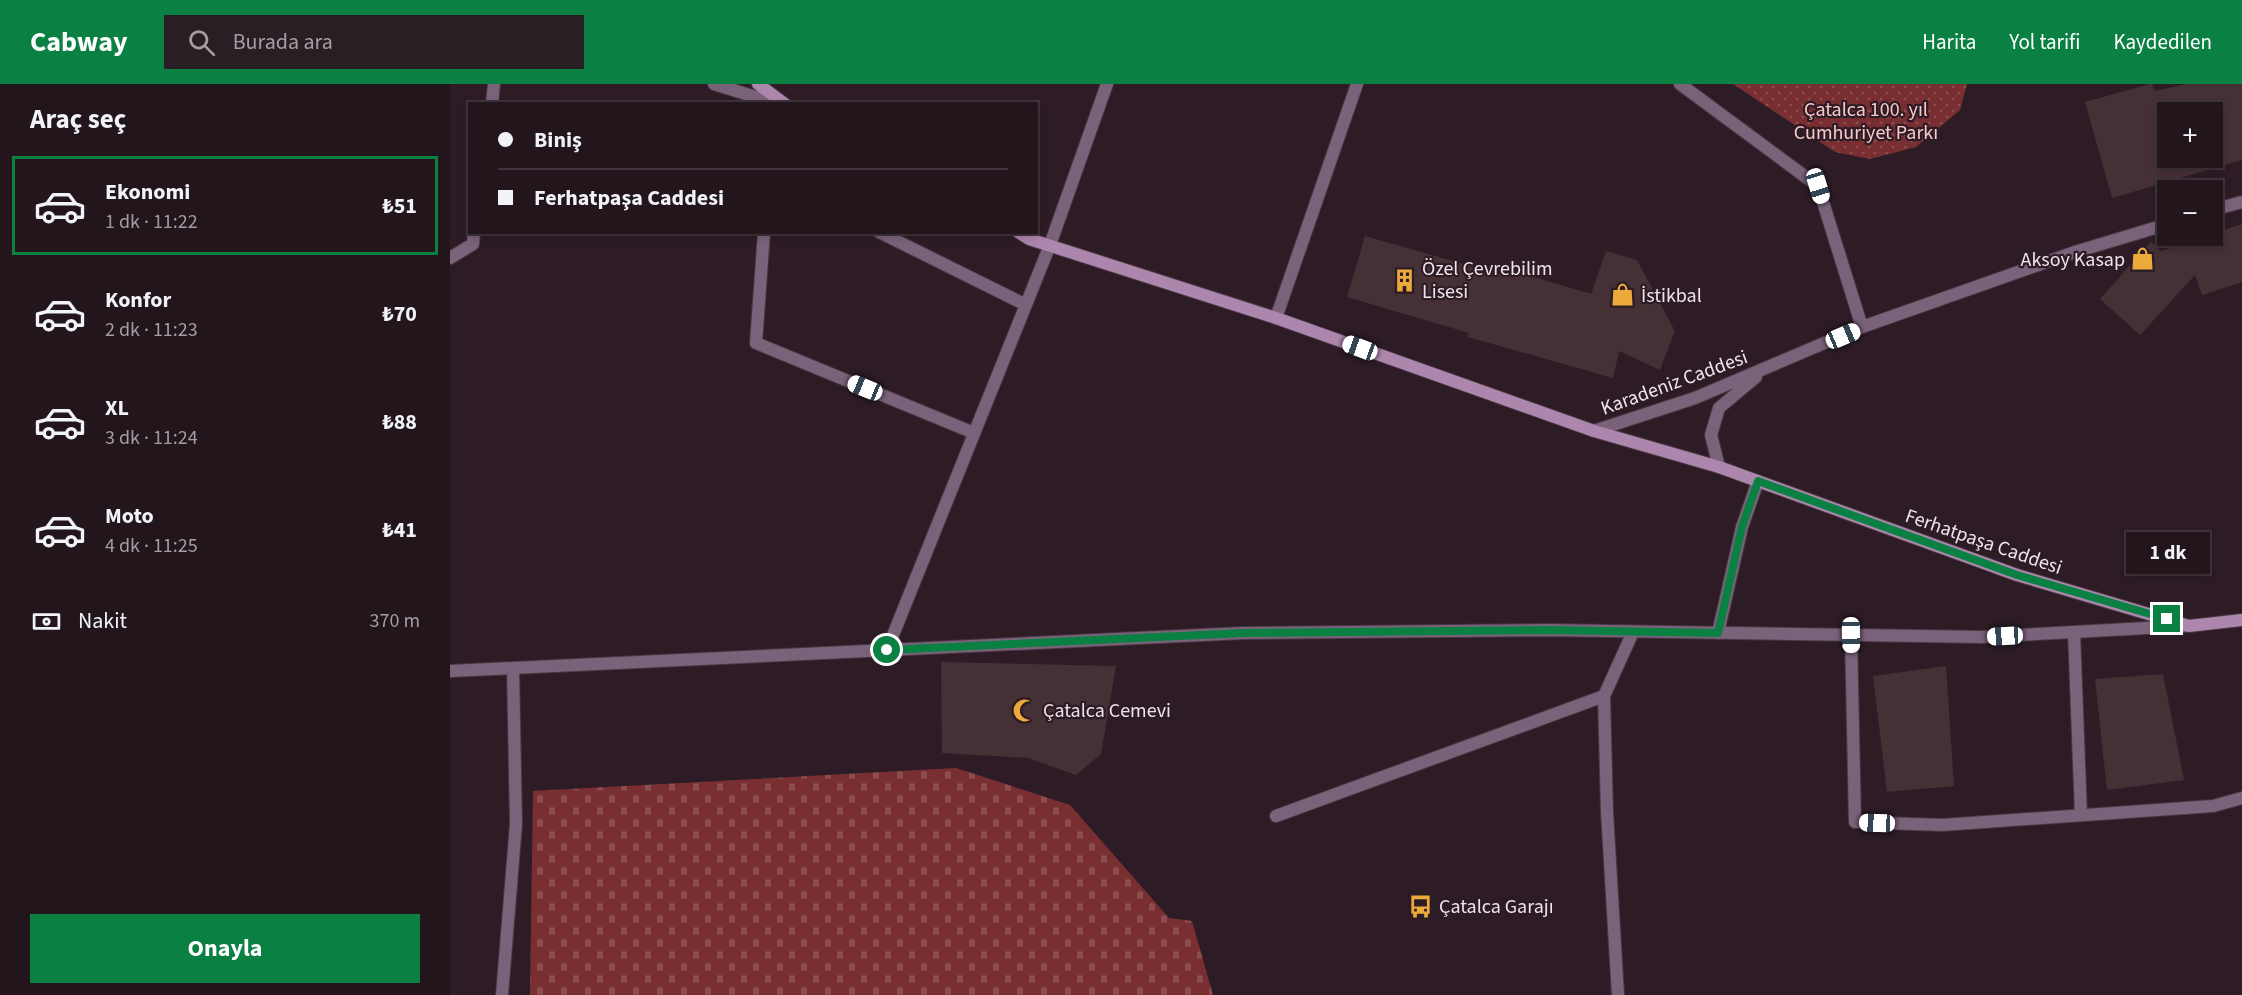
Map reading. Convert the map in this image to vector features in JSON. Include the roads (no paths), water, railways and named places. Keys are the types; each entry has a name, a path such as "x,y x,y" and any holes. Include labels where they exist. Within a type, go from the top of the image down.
{"main road":[{"path":"758,84 782,102"},
{"name":"Ferhatpaşa Caddesi","path":"1023,234 1050,245 1276,318 1594,431 1719,467 2017,575 2189,626 2242,620"}],"street":[{"path":"492,102 494,84"},
{"path":"714,84 772,102"},
{"path":"887,650 1050,245 1107,84"},
{"path":"1276,318 1357,84"},
{"path":"1680,84 1818,186 1862,327"},
{"path":"2223,207 2242,202"},
{"name":"Karadeniz Caddesi","path":"1594,431 1695,398 1862,327 2075,252 2157,227"},
{"path":"450,258 473,244 474,234"},
{"path":"764,234 756,343 974,433"},
{"path":"883,234 1026,305"},
{"name":"Karadeniz Caddesi","path":"1719,467 1711,435 1719,408 1766,369"},
{"path":"1718,633 1742,527 1758,481"},
{"path":"450,671 1243,633 1548,630 1982,637 2189,626"},
{"path":"1618,995 1607,813 1604,696 1633,632"},
{"path":"2074,632 2081,815"},
{"path":"1851,635 1855,822 1942,825 2213,806 2242,798"},
{"path":"502,995 516,824 513,668"},
{"path":"1276,816 1604,696"}],"place":[{"name":"Aksoy Kasap","path":"2143,259"},
{"name":"Özel Çevrebilim Lisesi","path":"1404,280"},
{"name":"İstikbal","path":"1623,295"},
{"name":"Çatalca Cemevi","path":"1025,710"},
{"name":"Çatalca Garajı","path":"1421,906"}],"park label":[{"name":"Çatalca 100. yıl Cumhuriyet Parkı","path":"1866,120"}]}
